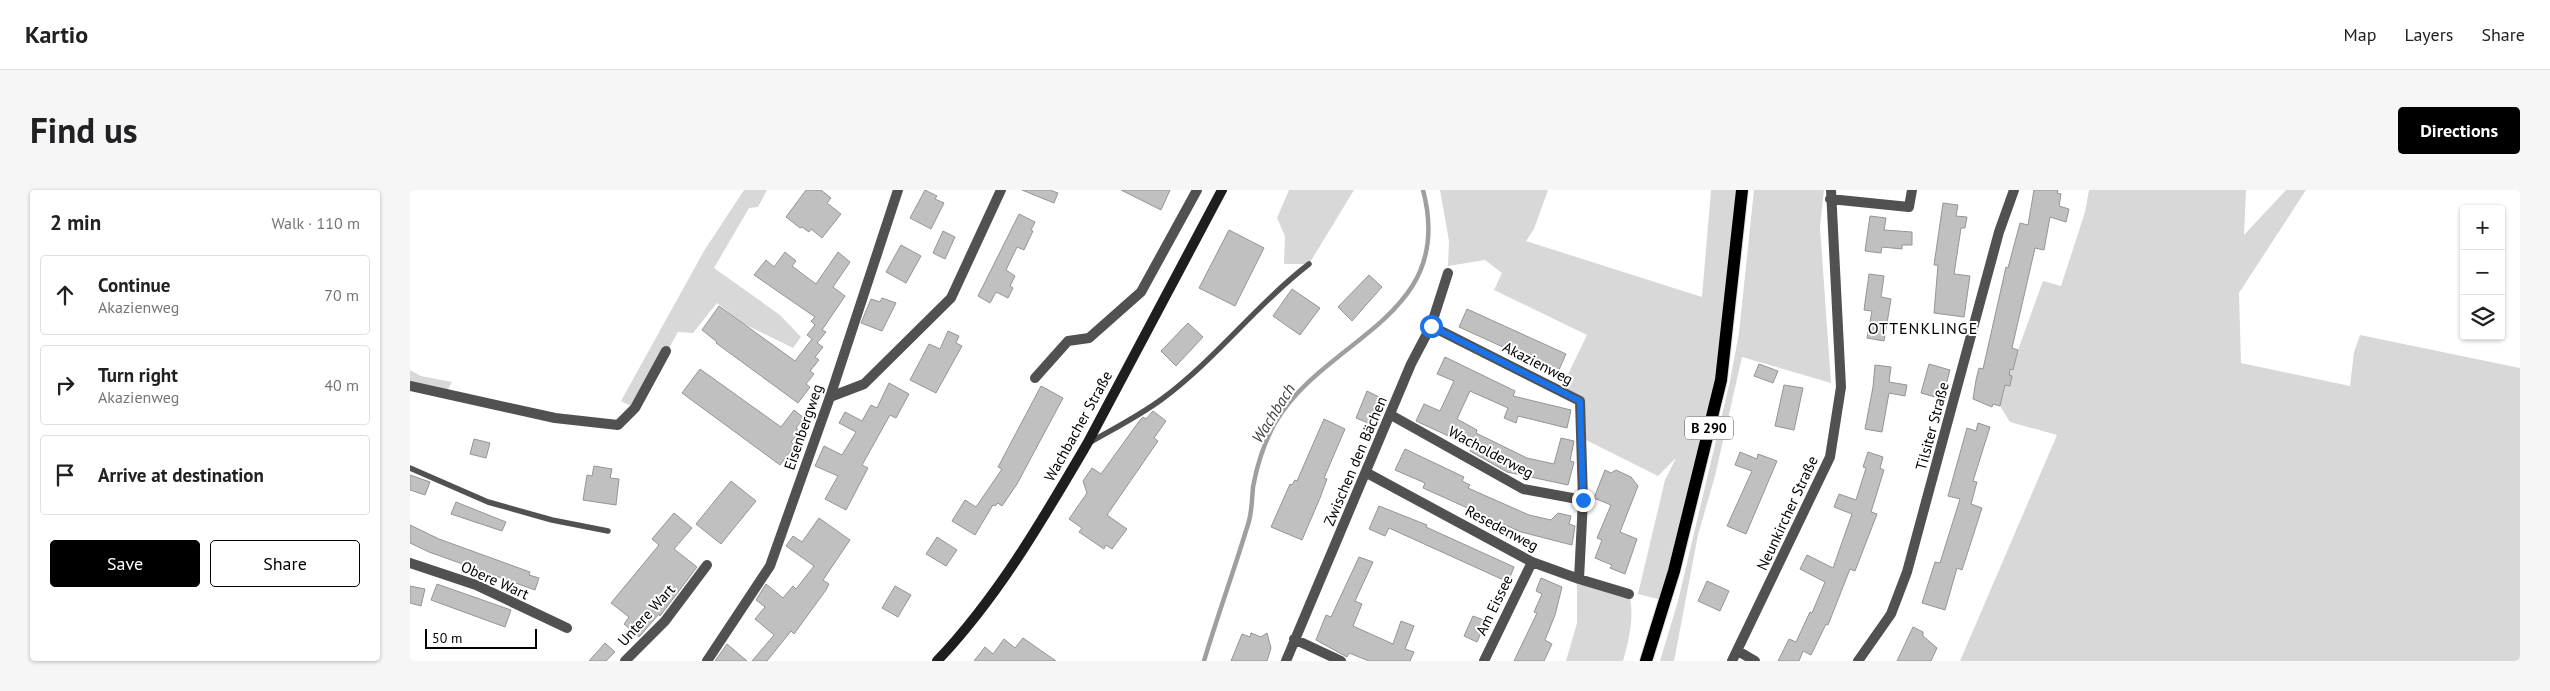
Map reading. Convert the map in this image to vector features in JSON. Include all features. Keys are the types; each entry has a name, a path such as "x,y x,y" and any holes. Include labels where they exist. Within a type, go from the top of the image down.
{"main road":[{"name":"B 290","path":"1646,661 1674,571 1721,380 1742,190"}],"street":[{"name":"Eisenbergweg","path":"707,661 770,566 830,397 898,190"},
{"path":"830,397 864,384 951,298 1001,190"},
{"path":"1035,378 1068,342 1089,338 1141,292 1198,190"},
{"name":"Wachbacher Straße","path":"937,661 981,609 1019,554 1087,444 1222,190"},
{"path":"1831,195 1909,207 1912,190"},
{"name":"Tilsiter Straße","path":"1858,661 1891,614 1907,572 1999,232 2014,190"},
{"name":"Neunkircher Straße","path":"1732,661 1830,458 1841,387 1831,195"},
{"name":"Zwischen den Bächen","path":"1286,661 1367,473 1411,364 1431,326 1448,273"},
{"name":"Akazienweg","path":"1431,326 1580,401 1583,500 1579,579"},
{"path":"410,386 555,418 618,425 635,408 666,351"},
{"name":"Wacholderweg","path":"1391,415 1523,489 1583,500"},
{"name":"Resedenweg","path":"1367,473 1532,562 1629,594"},
{"name":"Obere Wart","path":"410,562 476,585 567,628"},
{"name":"Am Eissee","path":"1484,661 1532,562"},
{"name":"Untere Wart","path":"625,661 665,621 707,565"},
{"path":"1294,639 1341,661"},
{"path":"1738,651 1755,661"}],"lane":[{"path":"1087,444 1162,399 1233,335 1288,280 1309,264"},
{"path":"410,468 488,502 552,520 608,531"}],"shaded area":[{"path":"744,190 767,190 758,207 749,208 714,268 780,315 801,337 793,348 744,324 717,303 693,333 678,332 635,408 621,401 704,251"},
{"path":"1289,190 1354,190 1309,264 1284,264 1285,236 1277,218"},
{"path":"1440,190 1548,190 1534,229 1526,241 1702,297 1711,190 1742,190 1725,345 1665,601 1638,594 1665,480 1676,458 1658,476 1586,440 1580,401 1560,391 1587,335 1494,290 1502,273 1485,260 1448,266 1449,241"},
{"path":"1754,190 1824,190 1820,227 1831,383 1742,357 1715,476 1698,535 1674,661 1660,661 1678,601 1730,381 1739,333"},
{"path":"2089,190 2246,190 2244,235 2286,190 2306,190 2239,293 2241,363 2350,386 2354,352 2360,335 2520,368 2520,661 1960,661 2057,435 2010,422 2000,406 2010,369 2013,370 2018,350 2043,281 2061,286 2085,212"},
{"path":"410,370 421,376 452,382 445,394 410,386"},
{"path":"1577,584 1629,594 1631,619 1623,661 1566,661 1577,623"}],"building":[{"path":"806,190 821,190 831,198 827,203 841,214 822,238 811,229 809,232 802,227 800,228 786,217"},
{"path":"925,190 937,196 935,199 944,203 931,229 910,218"},
{"path":"1022,190 1050,190 1058,193 1054,203"},
{"path":"1121,190 1170,190 1161,210"},
{"path":"2034,190 2058,190 2057,193 2061,194 2059,206 2069,209 2066,222 2050,217 2044,250 2035,248 2012,348 2018,350 2013,370 2010,369 2009,375 2012,376 2010,386 2005,385 2000,406 1993,404 1992,407 1973,399 1976,380 1979,368 1983,369 2006,267 2008,268 2020,223 2028,225"},
{"path":"1943,203 1958,205 1956,216 1967,217 1965,228 1961,228 1954,274 1970,276 1964,317 1934,313 1938,265 1934,265"},
{"path":"1019,214 1035,222 1031,230 1033,231 1024,250 1017,247 1006,270 1015,276 1010,286 1013,288 1008,298 996,292 990,303 978,296"},
{"path":"1870,216 1886,218 1884,230 1912,232 1912,245 1902,245 1902,249 1882,247 1881,253 1865,251"},
{"path":"1229,230 1264,248 1235,306 1199,288"},
{"path":"943,231 955,237 945,259 933,253"},
{"path":"901,245 921,256 906,283 886,272"},
{"path":"785,252 796,261 792,266 816,284 838,252 850,262 833,287 845,296 822,330 826,332 817,343 823,347 815,357 819,360 810,371 814,374 806,384 810,387 798,403 716,343 702,330 719,306 795,361 812,339 807,335 815,325 811,321 815,317 754,275 766,260 774,267"},
{"path":"1869,274 1884,276 1881,297 1891,299 1884,341 1867,338 1872,311 1864,310"},
{"path":"1369,275 1382,287 1352,321 1338,307"},
{"path":"1292,289 1320,308 1300,335 1273,316"},
{"path":"882,298 896,303 882,331 861,323 871,299 880,302"},
{"path":"1467,309 1566,354 1558,372 1459,327"},
{"path":"1188,323 1203,337 1176,366 1161,351"},
{"path":"948,331 959,336 956,343 962,346 936,393 910,380 929,344 940,349"},
{"path":"1445,357 1515,391 1513,396 1571,410 1567,428 1518,416 1516,423 1504,418 1508,408 1470,391 1457,419 1477,430 1476,433 1527,458 1554,464 1561,438 1574,441 1570,461 1574,462 1568,485 1507,472 1470,451 1472,447 1416,421 1424,404 1440,411 1454,381 1437,374"},
{"path":"1759,364 1778,371 1773,383 1754,376"},
{"path":"1929,364 1950,370 1944,392 1937,390 1935,397 1921,393"},
{"path":"1875,365 1891,367 1889,382 1907,385 1905,396 1889,393 1882,432 1865,429"},
{"path":"700,369 781,427 794,410 804,418 796,428 800,431 791,442 795,445 780,465 682,393"},
{"path":"889,383 909,394 896,418 890,415 862,465 868,468 846,510 825,499 838,476 815,466 824,446 842,455 856,432 839,423 845,412 862,421 871,405 877,408"},
{"path":"1784,385 1803,388 1794,430 1775,426"},
{"path":"1041,386 1063,398 1017,484 1002,506 998,503 995,506 993,505 975,535 952,521 965,500 976,507 1002,469 998,467"},
{"path":"1367,391 1379,397 1368,423 1356,418"},
{"path":"1153,411 1166,421 1154,438 1158,441 1107,515 1127,529 1112,549 1106,545 1104,549 1079,532 1082,528 1069,519 1087,493 1083,481 1092,468 1101,474 1140,420 1143,417 1146,419"},
{"path":"1324,419 1345,429 1324,478 1327,479 1302,540 1271,527 1290,484 1292,485 1295,480 1297,481"},
{"path":"1978,423 1990,427 1973,481 1977,482 1971,504 1982,508 1962,570 1957,568 1945,610 1922,603 1935,562 1940,563 1960,499 1948,496 1967,428 1976,431"},
{"path":"474,439 490,443 486,458 470,454"},
{"path":"1405,449 1464,477 1462,481 1470,485 1468,488 1529,515 1551,520 1558,513 1571,516 1569,524 1575,526 1572,545 1521,532 1423,488 1425,483 1395,470"},
{"path":"1740,452 1757,459 1758,454 1777,461 1746,534 1727,526 1752,471 1735,465"},
{"path":"1868,452 1883,457 1880,468 1884,470 1871,512 1877,514 1855,571 1850,569 1828,625 1826,624 1811,655 1803,651 1799,661 1778,661 1789,639 1796,642 1810,612 1812,613 1825,582 1800,569 1807,555 1833,568 1852,514 1834,507 1839,494 1856,500 1866,468 1863,467"},
{"path":"594,466 612,469 610,478 619,479 616,505 583,500 587,475 592,476"},
{"path":"1605,470 1611,473 1616,470 1631,477 1638,486 1620,532 1637,539 1625,574 1610,568 1612,565 1595,558 1602,540 1597,538 1611,505 1594,498"},
{"path":"410,475 430,482 425,495 410,490"},
{"path":"731,481 756,501 721,544 696,524"},
{"path":"456,502 506,522 502,531 451,514"},
{"path":"1379,506 1427,525 1426,527 1514,567 1508,582 1389,528 1385,536 1369,529"},
{"path":"674,513 692,528 674,549 697,567 660,616 659,614 639,637 624,624 629,617 611,603 659,545 652,539"},
{"path":"819,518 850,540 823,580 829,584 826,590 794,634 791,631 767,661 752,661 774,635 755,619 765,607 756,600 766,584 783,598 793,586 796,589 814,566 786,546 793,536 802,542"},
{"path":"410,525 439,539 530,572 529,575 539,578 535,590 429,552 410,543"},
{"path":"937,537 957,550 946,566 926,554"},
{"path":"1359,557 1373,562 1355,601 1362,604 1353,626 1393,644 1401,621 1414,626 1405,649 1414,652 1410,661 1369,661 1349,653 1347,657 1316,640 1326,615 1331,617"},
{"path":"1541,578 1562,587 1555,615 1545,640 1552,644 1544,661 1514,661 1537,613 1534,612 1542,594 1536,591"},
{"path":"1707,581 1729,591 1720,611 1698,601"},
{"path":"437,584 511,610 505,627 431,600"},
{"path":"410,586 425,589 421,606 410,603"},
{"path":"895,586 911,595 898,617 882,608"},
{"path":"1473,616 1486,621 1477,642 1464,636"},
{"path":"1913,627 1923,632 1923,636 1937,648 1931,661 1897,661"},
{"path":"1251,633 1261,637 1267,633 1271,648 1267,661 1231,661 1242,634 1250,637"},
{"path":"1023,638 1056,661 974,661 985,647 993,654 1004,639 1015,648"},
{"path":"605,643 615,652 606,661 589,661"},
{"path":"727,644 747,661 715,661"}],"waterway":[{"name":"Wachbach","path":"1204,661 1249,521 1253,487 1264,446 1275,423 1297,393 1324,368 1381,322 1405,297 1421,268 1428,233 1423,190"}],"district":[{"name":"OTTENKLINGE","path":"1923,328"}],"route":[{"path":"1431,326 1580,401 1583,500"}]}
